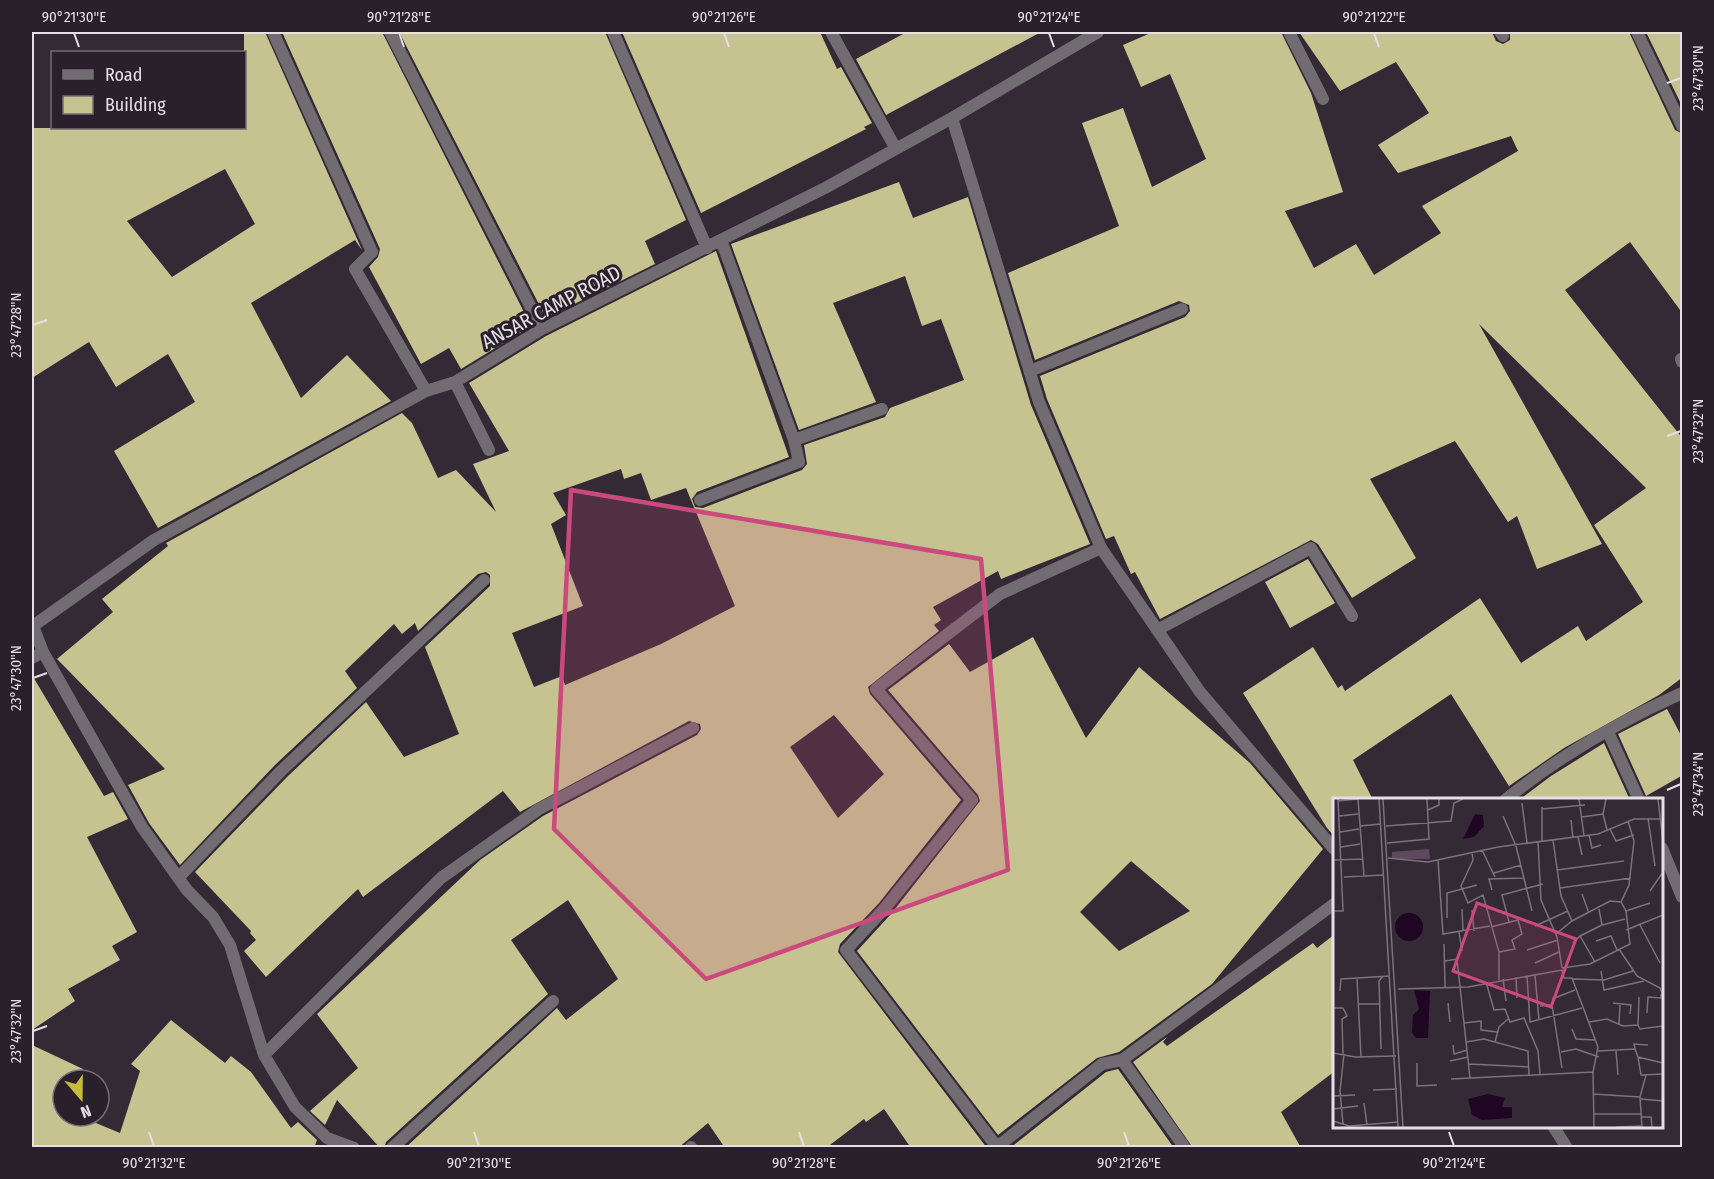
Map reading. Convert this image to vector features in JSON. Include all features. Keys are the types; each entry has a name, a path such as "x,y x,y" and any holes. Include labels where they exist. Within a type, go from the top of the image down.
{"street":[{"path":"273,32 372,252 355,268 426,391"},
{"path":"390,32 542,329"},
{"path":"613,32 707,248"},
{"path":"831,32 896,149"},
{"name":"ANSAR CAMP ROAD","path":"32,625 154,540 426,391 455,382 542,329 707,248 896,149 1098,32"},
{"path":"1290,32 1323,99"},
{"path":"1637,32 1683,126"},
{"path":"952,118 1040,402 1101,548 1200,692 1333,847"},
{"path":"700,500 799,462 794,440 721,240"},
{"path":"1030,371 1182,309"},
{"path":"455,382 489,450"},
{"path":"794,440 882,409"},
{"path":"1101,548 1000,594 876,689 972,800 885,908 846,951 997,1147 1102,1064 1122,1060 1333,905"},
{"path":"1157,630 1311,548 1352,616"},
{"path":"178,878 281,771 484,580"},
{"path":"32,625 37,655 142,827 178,878 213,917 230,945 264,1054 295,1107 325,1143 354,1148"},
{"path":"1507,798 1537,774 1652,707 1683,693"},
{"path":"264,1054 441,878 539,809 693,728"},
{"path":"1608,732 1638,798"},
{"path":"1663,850 1683,897"},
{"path":"392,1148 553,1000"},
{"path":"1122,1060 1185,1148"},
{"path":"1554,1128 1567,1148"}],"highlighted area":[{"path":"571,490 981,559 1008,870 706,979 554,829"}],"building":[{"path":"244,32 265,32 362,250 355,240 251,303 301,398 347,355 391,401 158,528 114,451 195,402 168,354 116,387 89,342 32,378 32,128 246,129","holes":["225,169 255,224 172,277 127,221"]},
{"path":"282,32 382,32 531,326 461,369 449,348 421,364 369,267 378,257 380,249"},
{"path":"399,32 605,32 686,220 645,241 655,264 546,318"},
{"path":"622,32 820,32 837,69 841,67 872,123 864,127 866,129 701,213"},
{"path":"907,32 1041,32 886,115 856,59"},
{"path":"1153,32 1281,32 1311,93 1343,192 1285,211 1314,268 1356,244 1374,275 1441,233 1422,206 1518,151 1511,136 1398,173 1378,145 1429,113 1396,62 1340,91 1299,32 1492,32 1496,41 1503,44 1510,40 1510,32 1629,32 1675,130 1683,134 1683,314 1630,242 1565,290 1683,439 1683,677 1659,695 1564,748 1509,786 1451,694 1353,760 1372,798 1333,798 1333,835 1327,828 1243,693 1313,647 1338,688 1342,685 1345,691 1480,598 1521,663 1578,626 1586,641 1643,602 1594,525 1646,488 1479,324 1602,544 1537,569 1517,516 1508,522 1455,441 1370,479 1416,558 1352,598 1318,544 1311,540 1160,619 1135,572 1131,574 1114,536 1106,539 1047,399 1040,376 1185,317 1190,311 1189,305 1179,301 1035,360 1008,273 1119,226 1082,123 1123,108 1152,187 1206,159 1170,74 1141,87 1123,45"},
{"path":"1646,32 1683,32 1683,108"},
{"path":"899,182 913,218 968,197 1031,405 1090,544 1001,579 998,571 933,607 941,620 934,625 939,631 868,687 870,694 961,800 879,903 840,944 838,952 987,1148 911,1148 884,1109 866,1122 864,1119 826,1148 725,1148 708,1123 678,1148 405,1148 557,1008 566,1020 618,979 568,900 511,940 548,994 386,1142 384,1148 380,1148 337,1100 325,1125 310,1111 358,1068 317,1014 480,860 543,816 697,735 701,729 700,724 689,721 520,812 503,791 363,897 358,889 266,977 244,951 256,940 250,933 251,931 195,872 287,777 366,702 404,757 459,734 425,647 490,586 490,575 486,572 478,574 418,631 415,623 402,634 394,624 345,671 357,688 275,765 180,865 149,823 128,785 165,769 57,659 113,612 102,599 168,546 166,543 402,413 412,423 438,478 456,470 496,512 473,464 509,451 469,383 546,336 716,251 789,457 697,492 692,499 695,507 703,508 802,470 807,464 804,445 885,417 890,408 964,380 941,319 922,326 905,276 833,303 876,402 799,430 731,244","holes":["621,469 624,479 641,473 651,500 686,488 735,606 661,644 565,685 562,676 534,687 512,633 583,606 551,524 566,515 553,493","834,715 884,774 838,818 790,747"]},
{"path":"1308,559 1335,603 1290,628 1265,582"},
{"path":"1033,637 1086,738 1139,667 1250,763 1323,849 1212,984 1119,1052 1097,1058 998,1135 857,951 891,914 980,801 978,795 888,690 949,644 970,672","holes":["1131,861 1190,911 1119,951 1080,912"]},
{"path":"32,675 104,796 113,792 128,819 87,837 137,932 112,946 120,960 68,989 75,1001 32,1030"},
{"path":"1667,709 1683,739 1683,775 1646,796 1618,734"},
{"path":"1604,743 1629,798 1522,798 1551,776"},
{"path":"1333,936 1333,1073 1281,1112 1301,1148 1193,1148 1133,1062 1167,1037 1163,1042 1167,1046 1313,943 1317,948"},
{"path":"171,1020 225,1063 231,1056 251,1072 291,1128 298,1122 317,1140 314,1148 32,1148 32,1045 81,1068 51,1068 51,1128 108,1128 120,1133 140,1071 131,1064"},
{"path":"1118,1069 1174,1148 1010,1148 1106,1072"}]}
